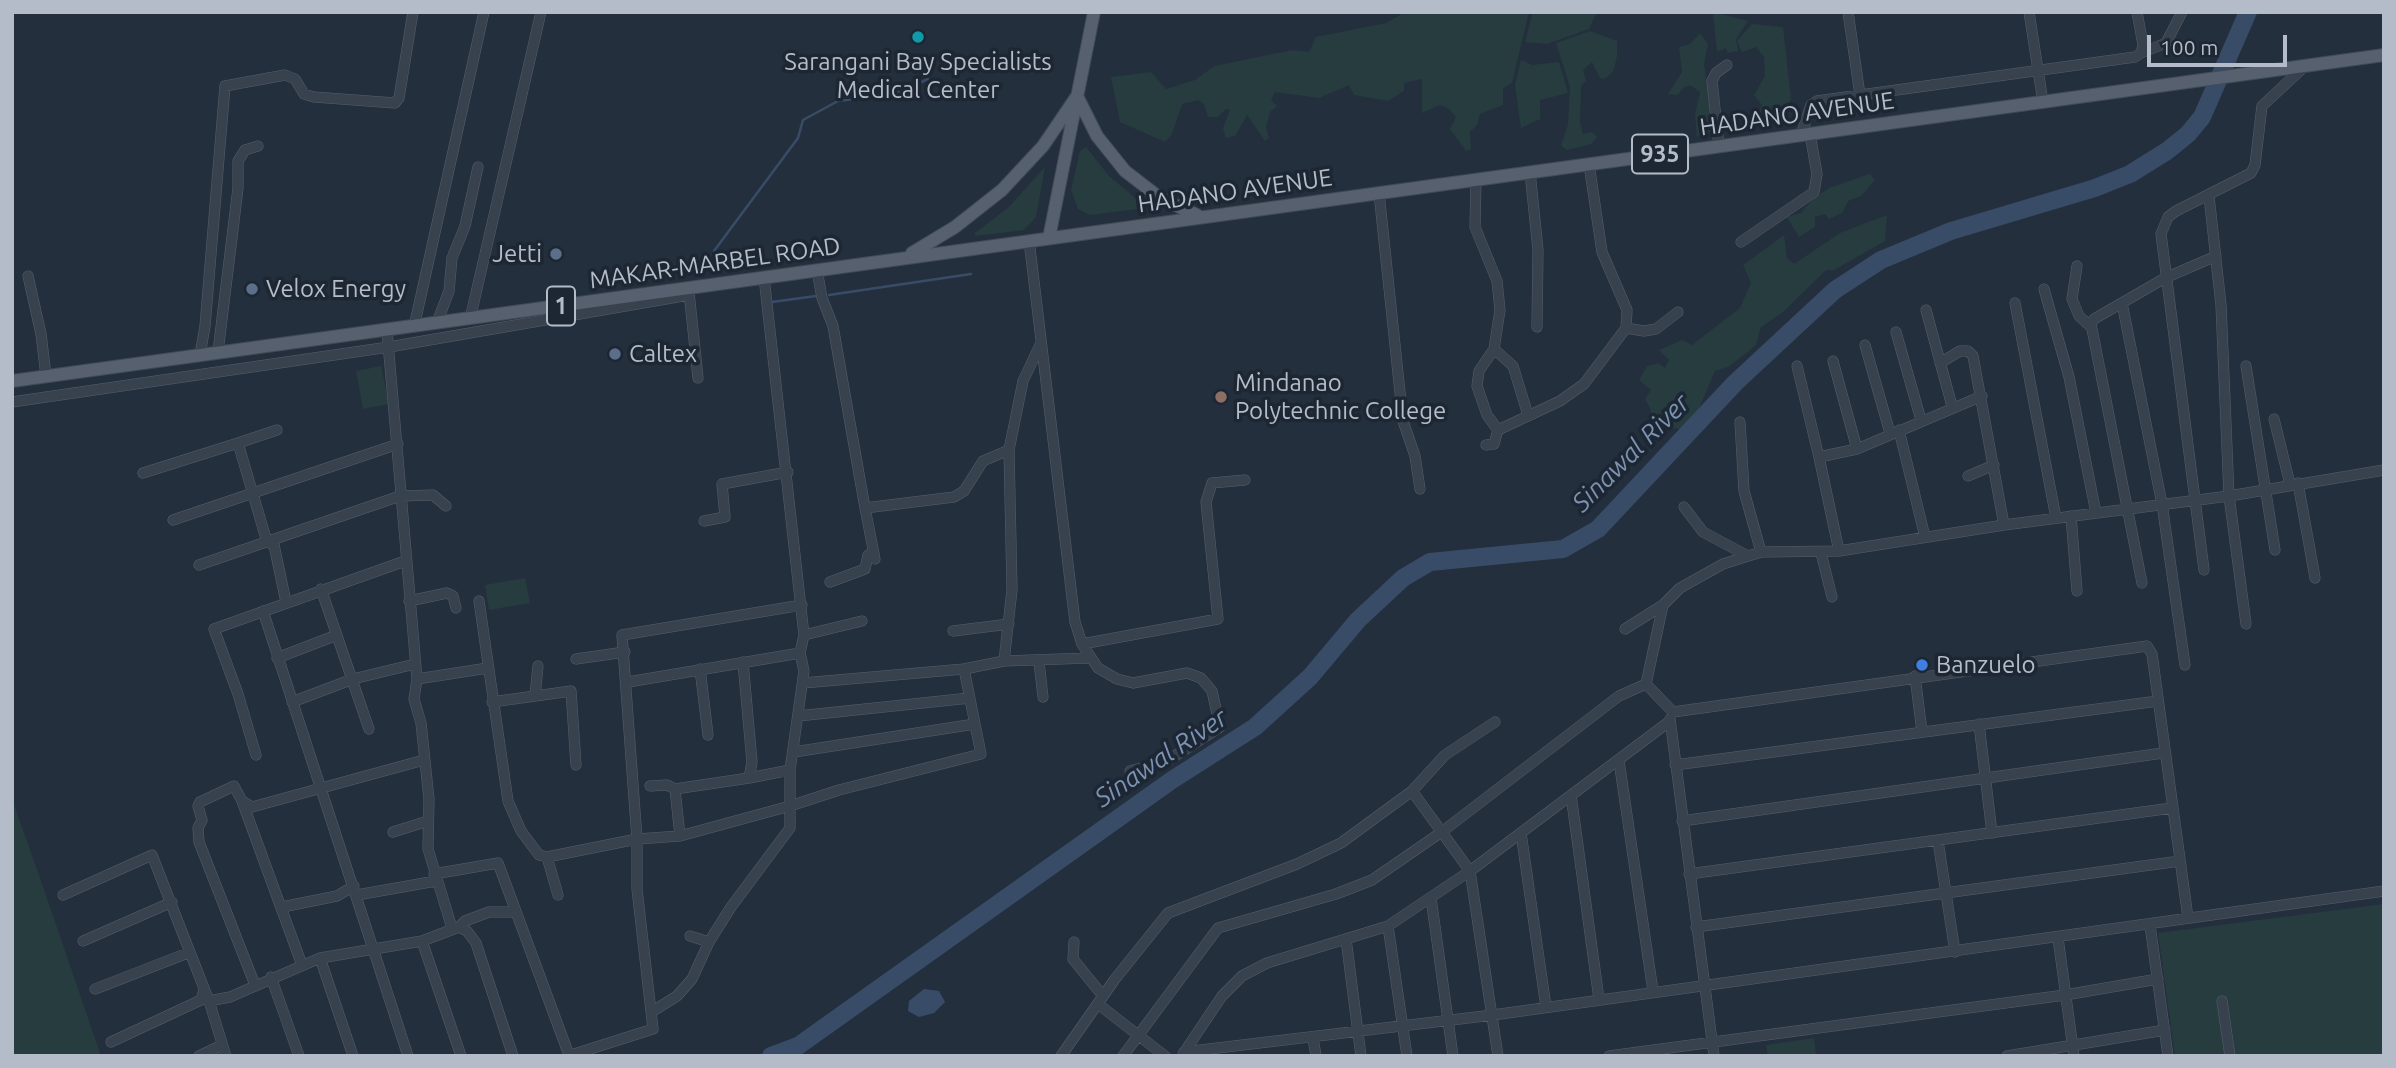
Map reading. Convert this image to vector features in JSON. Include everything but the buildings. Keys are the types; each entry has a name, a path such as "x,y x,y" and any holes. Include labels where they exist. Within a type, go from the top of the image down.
{"main road":[{"path":"1049,238 1094,12"},
{"name":"HADANO AVENUE","path":"1049,238 2384,55"},
{"path":"1077,96 1097,136 1125,171 1160,198 1200,217"},
{"path":"903,258 955,227 1002,190 1043,146 1077,96"},
{"name":"MAKAR-MARBEL ROAD","path":"12,381 689,292 764,277 1049,238"}],"street":[{"path":"200,355 205,326 225,86 285,75 295,79 304,93 314,97 395,103 399,98 412,12"},
{"path":"414,327 484,12"},
{"path":"470,319 541,12"},
{"path":"1848,12 1860,95"},
{"path":"2029,12 2043,102"},
{"path":"2137,12 2141,53"},
{"path":"1741,242 1814,192 1817,174 1806,134 1813,103 2128,59 2166,43 2182,12"},
{"path":"1719,146 1712,81 1716,73 1727,65"},
{"path":"2204,570 2161,245 2163,225 2176,211 2251,173 2255,165 2262,106 2305,66"},
{"path":"218,352 238,188 238,161 245,150 258,146"},
{"path":"1486,445 1494,444 1498,430 1560,401 1584,384 1596,372 1626,328 1627,310 1602,252 1589,164"},
{"path":"432,324 438,320 449,291 452,258 464,226 478,167"},
{"path":"1530,172 1538,260 1537,327"},
{"path":"1476,180 1475,227 1500,298 1494,349 1479,371 1477,386 1487,415 1498,430"},
{"path":"1379,193 1403,421 1415,456 1420,489"},
{"path":"2209,196 2217,256 2229,496 2246,624"},
{"path":"1029,240 1075,622 1082,644 1089,658 1102,672 1125,681 1133,683 1187,673 1201,678 1212,691 1220,727 1167,761 1130,771"},
{"path":"2142,583 2111,413 2091,327 2094,319 2165,278 2217,256"},
{"path":"2077,266 2071,299 2079,316 2091,327"},
{"path":"817,270 822,299 833,326 875,559 868,555 865,569 830,582"},
{"path":"28,276 41,334 46,376"},
{"path":"653,1011 685,987 709,942 750,879 790,828 790,770 803,683 800,653 804,635 803,605 764,277"},
{"path":"2044,289 2069,377 2096,513"},
{"path":"12,402 389,347 689,292 698,378"},
{"path":"2015,303 2056,518"},
{"path":"2122,303 2162,504 2185,666"},
{"path":"1927,310 1952,406"},
{"path":"1626,328 1644,331 1656,329 1678,312"},
{"path":"387,331 417,679 414,699 421,723 424,760 428,849 435,878 455,928"},
{"path":"1896,332 1921,420"},
{"path":"1004,661 1012,590 1009,450 1023,381 1042,343"},
{"path":"1865,345 1895,432 1925,537"},
{"path":"1494,349 1513,366 1528,415"},
{"path":"1940,363 1960,351 1971,353 1982,396 2004,525"},
{"path":"1833,361 1857,449"},
{"path":"1797,366 1839,551"},
{"path":"2246,366 2275,550"},
{"path":"1819,457 1857,449 1952,406 1982,396"},
{"path":"2274,419 2294,484 2315,578"},
{"path":"1740,422 1744,491 1760,552"},
{"path":"143,472 276,430"},
{"path":"238,443 267,542"},
{"path":"173,520 398,444"},
{"path":"865,508 954,497 964,491 983,461 1009,450"},
{"path":"1968,476 1994,466"},
{"path":"1625,629 1663,605 1698,577 1760,552 1839,551 2004,525 2229,496 2384,470"},
{"path":"704,521 725,517 722,484 788,472"},
{"path":"1082,644 1218,619 1206,502 1212,483 1245,480"},
{"path":"199,565 400,496 433,495 446,506"},
{"path":"1684,508 1703,532 1748,555"},
{"path":"2071,516 2077,591"},
{"path":"267,542 274,545 285,602"},
{"path":"1821,553 1832,597"},
{"path":"256,755 239,694 214,629 405,561"},
{"path":"321,589 369,729"},
{"path":"409,601 447,593 453,596 456,608"},
{"path":"479,601 492,702 512,812 525,839 540,855 547,857 637,839 680,836 839,790 980,756 982,750 964,669"},
{"path":"282,907 356,890 435,878 498,863 568,1056 653,1029 637,889 637,839 628,682 622,635 803,605"},
{"path":"1646,684 1663,605"},
{"path":"262,611 356,890 372,951 408,1056"},
{"path":"804,635 862,621"},
{"path":"953,631 1009,624"},
{"path":"277,658 337,635"},
{"path":"1183,1054 1222,996 1242,975 1267,963 1388,926 1470,871 1619,761 1671,716 1915,676 2143,645 2151,654 2188,918"},
{"path":"576,659 625,652"},
{"path":"628,682 800,653"},
{"path":"803,683 964,669 1004,661 1039,662 1089,658"},
{"path":"743,662 752,762 749,778"},
{"path":"1039,662 1043,697"},
{"path":"292,702 353,679 415,664"},
{"path":"535,696 538,666"},
{"path":"417,679 488,668"},
{"path":"700,669 708,734"},
{"path":"1915,676 1922,732"},
{"path":"1646,684 1671,716 1682,821 1714,1056"},
{"path":"1123,1056 1218,928 1358,887 1443,831 1619,696 1646,684"},
{"path":"492,702 571,691 576,765"},
{"path":"798,716 970,698"},
{"path":"1675,765 2158,701"},
{"path":"1061,1056 1161,919 1177,907 1297,864 1341,843 1412,791 1445,755 1495,722"},
{"path":"794,752 975,724"},
{"path":"1979,724 1992,833"},
{"path":"1682,821 2164,753"},
{"path":"242,802 252,807 424,760"},
{"path":"1619,761 1653,991"},
{"path":"650,786 667,785 675,789 790,770"},
{"path":"255,985 199,842 198,828 202,820 198,806 206,796 234,786 302,965"},
{"path":"675,789 680,836"},
{"path":"1412,791 1470,871 1498,1056"},
{"path":"1571,795 1599,999"},
{"path":"1689,874 2172,808"},
{"path":"393,832 428,821"},
{"path":"1521,833 1546,1007"},
{"path":"1938,841 1955,952"},
{"path":"63,895 152,855 209,1001 226,1056"},
{"path":"547,857 558,895"},
{"path":"1696,927 2180,861"},
{"path":"1183,1054 1226,1052 2384,891"},
{"path":"1431,898 1453,1056"},
{"path":"83,941 172,902"},
{"path":"209,1001 230,996 320,958 422,941 489,912 516,912"},
{"path":"2150,925 2168,1056"},
{"path":"1388,926 1406,1056"},
{"path":"455,928 467,930 476,943 513,1056"},
{"path":"690,936 709,942"},
{"path":"2058,938 2073,1051"},
{"path":"1346,939 1362,1056"},
{"path":"422,941 461,1056"},
{"path":"1074,942 1073,959 1101,1000 1138,1036 1165,1056"},
{"path":"95,989 190,952"},
{"path":"320,958 353,1056"},
{"path":"271,978 299,1056"},
{"path":"1609,1056 2064,995 2158,979"},
{"path":"111,1042 201,1000 204,990"},
{"path":"2221,1001 2230,1056"},
{"path":"2007,1056 2073,1051 2165,1031"},
{"path":"1313,1038 1316,1056"},
{"path":"1269,1044 1271,1056"},
{"path":"199,1056 222,1045"}],"green space":[{"path":"1405,12 1529,12 1512,83 1503,88 1503,105 1480,114 1477,125 1470,132 1471,149 1466,151 1450,129 1456,117 1449,109 1440,105 1422,113 1422,79 1404,83 1404,91 1388,101 1354,95 1349,85 1319,98 1275,92 1271,100 1277,106 1270,112 1266,127 1269,138 1265,141 1247,115 1235,136 1226,138 1223,128 1230,110 1226,109 1218,117 1208,117 1204,104 1198,100 1182,104 1172,134 1165,142 1120,122 1111,77 1151,72 1166,89 1195,80 1214,66 1293,50 1309,52 1316,37 1386,23"},
{"path":"1533,12 1597,12 1589,29 1547,44 1525,42"},
{"path":"1713,12 1748,21 1736,39 1738,51 1728,53 1726,48 1717,52"},
{"path":"1752,24 1783,27 1791,99 1783,117 1767,121 1755,117 1762,105 1754,95 1765,76 1764,57 1756,47 1742,52 1737,41"},
{"path":"1590,31 1617,41 1617,56 1614,70 1605,79 1600,78 1592,62 1583,70 1586,81 1581,86 1580,122 1583,134 1592,132 1597,137 1591,144 1567,150 1561,146 1568,124 1570,87 1556,43"},
{"path":"1700,33 1708,44 1704,64 1714,131 1697,137 1695,115 1700,92 1690,85 1683,88 1678,95 1668,94 1682,72 1679,47 1690,44"},
{"path":"1521,60 1532,65 1559,62 1568,93 1540,100 1540,119 1521,128 1515,85"},
{"path":"1086,147 1109,176 1140,202 1137,209 1090,215 1078,209 1071,190 1080,151"},
{"path":"1045,167 1036,217 1024,230 975,236 975,233 1009,207"},
{"path":"1870,174 1875,180 1861,196 1848,201 1842,213 1829,219 1825,214 1815,217 1815,227 1799,237 1787,217 1801,213 1812,200 1829,188"},
{"path":"1887,215 1885,241 1834,270 1826,270 1783,312 1761,327 1756,345 1730,366 1715,371 1697,413 1681,429 1649,425 1651,410 1645,399 1651,390 1639,380 1647,366 1658,363 1665,368 1669,360 1659,350 1682,340 1692,345 1740,308 1751,283 1743,265 1784,235 1787,258 1794,264 1840,233"},
{"path":"381,366 389,404 363,409 356,371"},
{"path":"525,578 530,603 489,610 485,585"},
{"path":"12,799 39,875 101,1056 12,1056"},
{"path":"2384,904 2384,1056 2175,1056 2158,933"},
{"path":"1814,1038 1816,1056 1768,1056 1766,1045"}],"water":[{"path":"924,989 939,991 945,1002 934,1013 919,1017 908,1011 909,1001"}],"waterway":[{"name":"Sinawal River","path":"771,1056 798,1046 1172,780 1255,727 1310,677 1358,620 1403,578 1430,562 1563,549 1598,529 1735,383 1835,290 1881,260 1951,231 2095,188 2130,174 2167,151 2188,134 2202,117 2248,12"},
{"path":"714,251 798,138 803,120 838,101 895,94 928,79"},
{"path":"829,295 971,274"},
{"path":"772,302 816,296"}],"place":[{"name":"Sarangani Bay Specialists Medical Center","path":"918,37"},
{"name":"Jetti","path":"556,254"},
{"name":"Velox Energy","path":"252,289"},
{"name":"Caltex","path":"615,354"},
{"name":"Mindanao Polytechnic College","path":"1221,397"},
{"name":"Banzuelo","path":"1922,665"}]}
